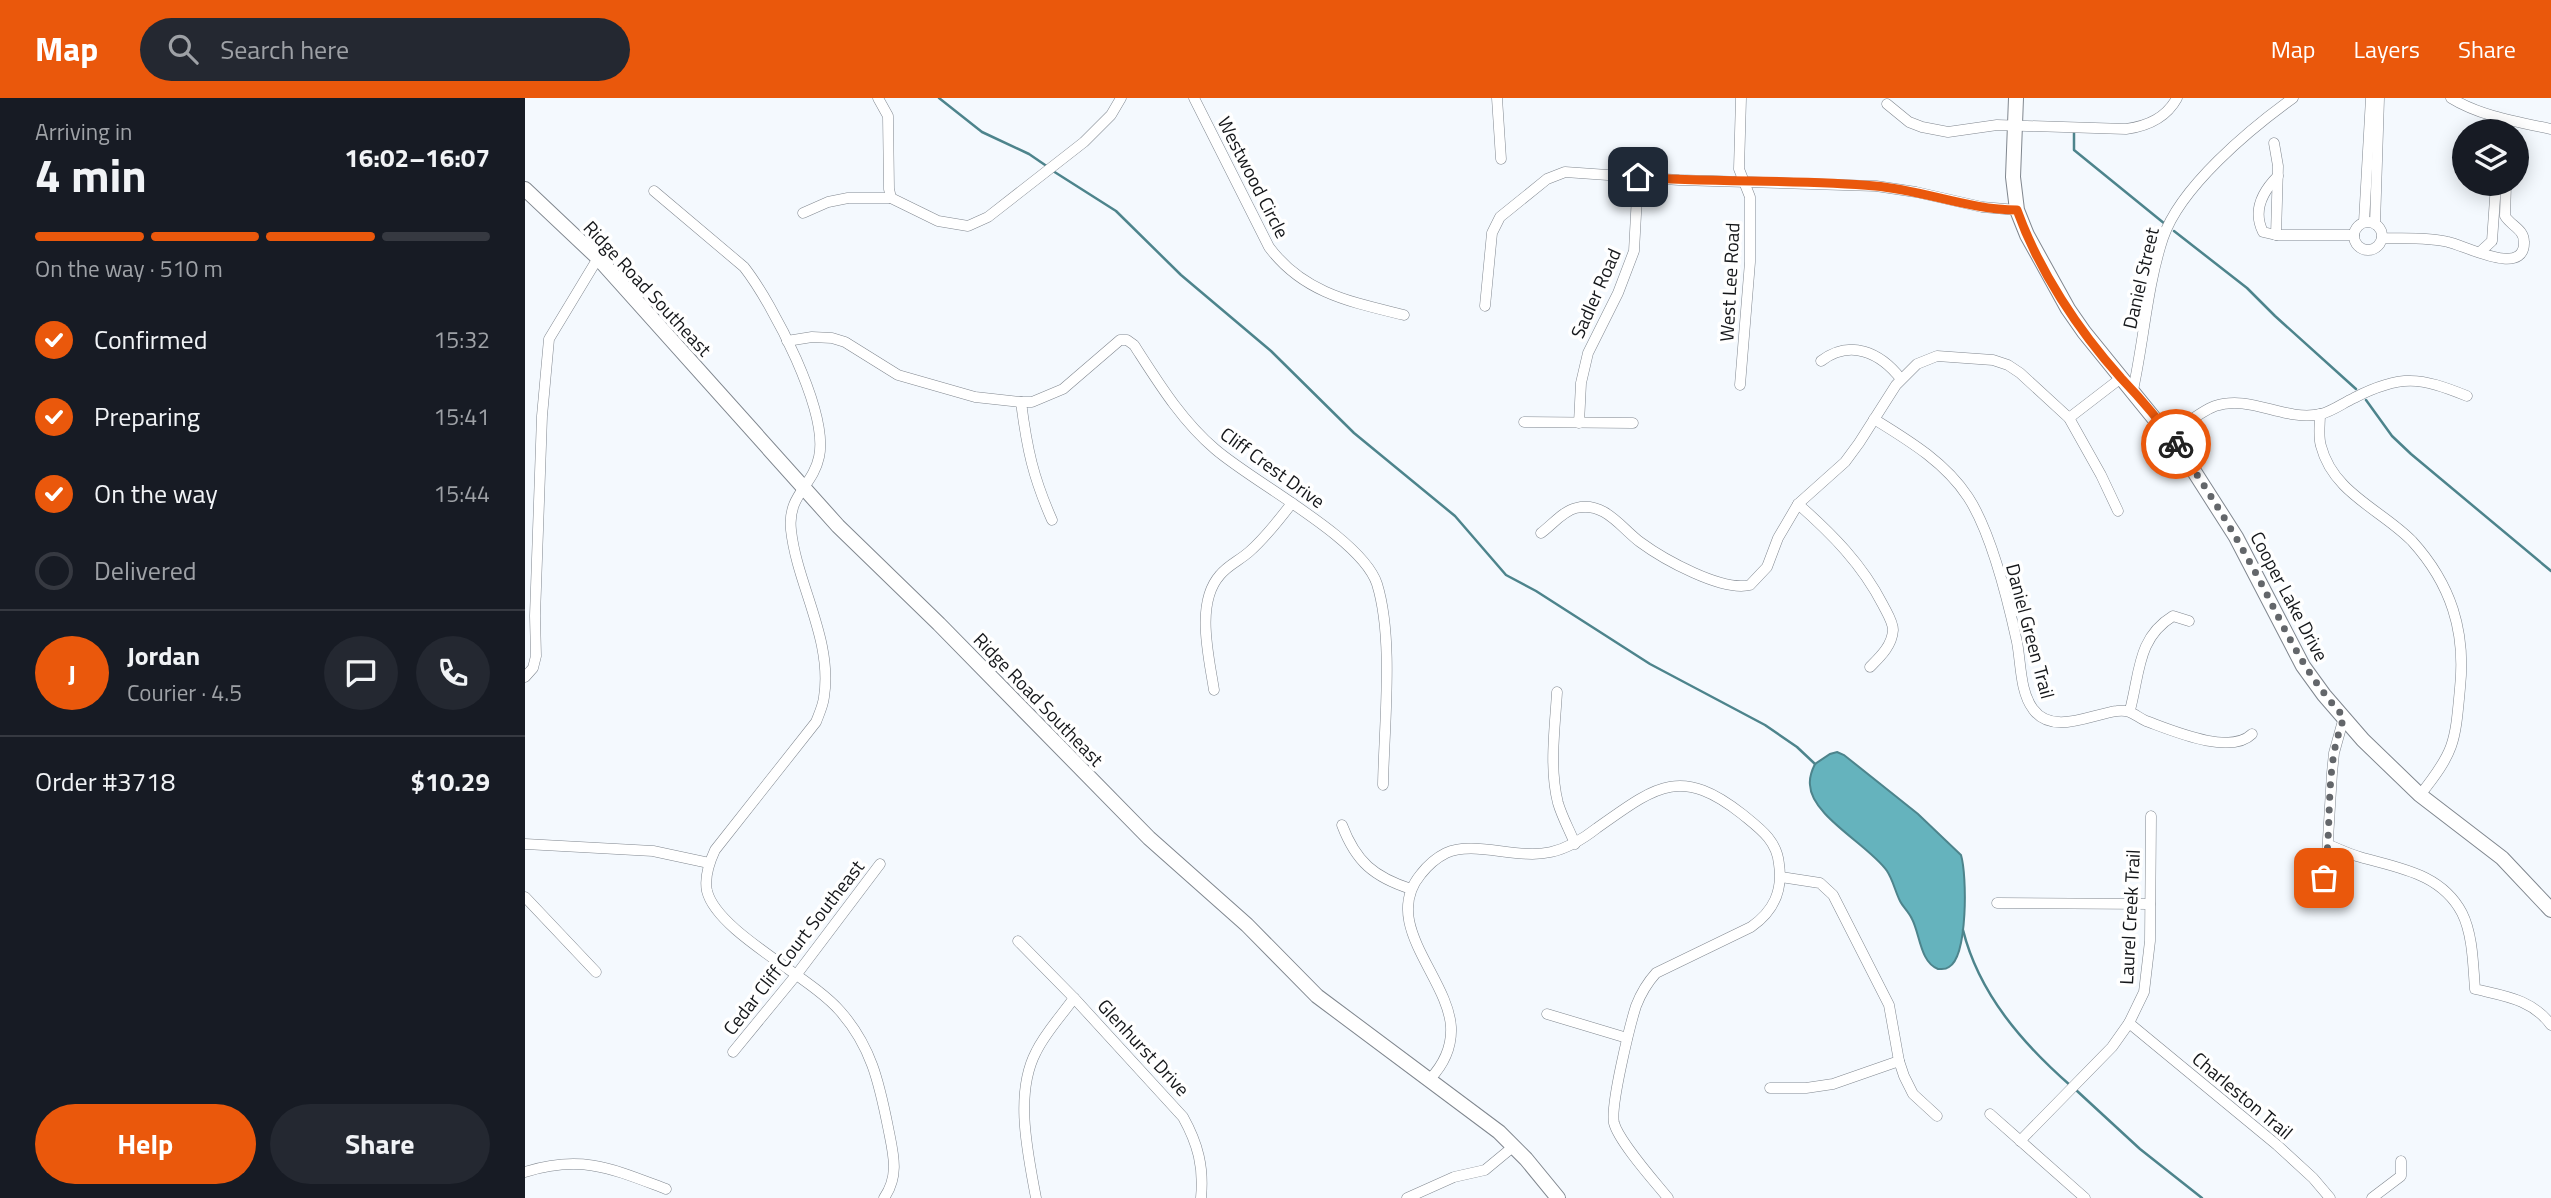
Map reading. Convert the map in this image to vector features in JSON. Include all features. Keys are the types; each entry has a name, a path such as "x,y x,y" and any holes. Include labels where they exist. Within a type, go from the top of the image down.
{"street":[{"path":"878,98 888,116 891,198"},
{"path":"803,214 828,202 848,198 891,198 938,221 968,226 988,217 1084,142 1111,115 1121,98"},
{"name":"Westwood Circle","path":"1194,98 1269,247 1283,266 1303,282 1330,294 1404,315"},
{"path":"1497,98 1501,159"},
{"name":"West Lee Road","path":"1740,385 1750,262 1750,197 1739,169 1741,98"},
{"name":"Cooper Lake Drive","path":"2016,98 2013,177 2017,210 2031,242 2068,309 2121,378 2170,435 2236,537 2303,666 2363,740 2420,795 2502,858 2551,910"},
{"path":"1887,104 1909,122 1948,132 2015,126 2126,129 2144,127 2157,120 2173,106 2177,98"},
{"name":"Daniel Street","path":"2133,390 2164,236 2179,208 2236,143 2293,98"},
{"path":"2370,223 2371,98"},
{"path":"2370,223 2379,98"},
{"path":"2451,98 2460,104 2512,121 2551,129"},
{"path":"2274,143 2278,176 2276,235"},
{"path":"1485,306 1492,233 1500,217 1547,179 1565,172 1875,186 1982,207 2017,210"},
{"path":"2278,176 2264,191 2259,210 2263,232 2276,235 2354,235"},
{"name":"Sadler Road","path":"1579,423 1581,383 1588,353 1618,293 1634,251 1638,177"},
{"path":"654,191 744,267 778,319 817,410 822,439 816,468 791,510 790,529 822,650 824,699 816,722 715,850 709,863 707,891 716,911 730,925 797,974 839,1010 866,1046 882,1094 896,1169 892,1187 884,1198"},
{"name":"Ridge Road Southeast","path":"528,196 598,258 802,488 1149,838 1240,919 1317,996 1484,1119 1514,1146 1558,1198"},
{"path":"2480,253 2493,242 2495,196"},
{"path":"2382,238 2449,242 2494,258 2518,255 2524,241 2522,233 2505,216 2506,196"},
{"path":"2370,223 2380,229 2382,238 2377,247 2366,250 2358,246 2354,235 2358,227 2370,223"},
{"path":"525,677 533,668 536,656 542,416 549,339 598,258"},
{"name":"Cliff Crest Drive","path":"787,341 812,337 832,338 845,342 898,376 975,397 1021,402 1032,402 1063,389 1120,340 1127,340 1134,345 1167,396 1214,448 1253,479 1292,503 1342,541 1360,557 1376,580 1383,610 1386,647 1383,785"},
{"path":"1821,361 1834,352 1856,350 1882,360 1901,379"},
{"path":"1541,533 1576,508 1594,508 1608,514 1643,545 1670,560 1708,578 1743,587 1756,581 1767,567 1778,538 1798,504 1845,462 1901,379 1917,364 1937,356 1993,360 2020,373 2069,418 2118,511"},
{"path":"2069,418 2121,378"},
{"path":"2170,435 2206,411 2231,403 2255,405 2290,415 2320,414 2387,384 2411,380 2433,382 2467,396"},
{"path":"1021,402 1036,483 1052,520"},
{"path":"2320,414 2321,446 2334,473 2353,495 2411,540 2436,572 2453,604 2459,631 2461,664 2456,733 2448,758 2420,795"},
{"name":"Daniel Green Trail","path":"1874,419 1904,436 1930,456 1968,497 1998,569 2009,604 2027,700 2039,717 2054,722 2066,722 2118,710 2130,710"},
{"path":"1524,422 1633,423"},
{"path":"1214,690 1206,636 1206,611 1211,589 1218,576 1248,553 1292,503"},
{"path":"1798,504 1852,557 1891,620 1893,630 1887,647 1870,667"},
{"path":"2189,621 2173,616 2160,624 2151,635 2141,659 2130,710 2153,723 2204,740 2234,741 2247,739 2252,733"},
{"path":"1557,692 1555,789 1558,805 1576,844"},
{"path":"2325,889 2332,773 2344,717"},
{"path":"1430,1079 1442,1066 1448,1052 1451,1026 1444,1002 1415,940 1409,920 1408,903 1411,890 1427,867 1448,852 1460,849 1529,855 1555,852 1576,844 1636,801 1671,786 1697,787 1722,798 1763,831 1777,853 1781,877 1779,892 1771,910 1762,920 1751,928 1656,973 1641,994 1627,1038 1615,1102 1614,1124 1637,1162 1668,1198"},
{"name":"Laurel Creek Trail","path":"2020,1141 2112,1047 2129,1023 2144,992 2150,941 2151,816"},
{"path":"1342,825 1359,858 1375,874 1411,890"},
{"path":"525,844 653,851 709,863"},
{"path":"2329,845 2359,857 2418,873 2432,881 2462,914 2469,940 2475,989 2528,1002 2551,1025"},
{"name":"Cedar Cliff Court Southeast","path":"733,1052 797,974 880,864"},
{"path":"1781,877 1820,883 1833,895 1889,1005 1899,1061 1913,1094 1937,1116"},
{"path":"525,897 596,972"},
{"path":"1997,903 2150,904"},
{"name":"Glenhurst Drive","path":"1018,942 1074,998 1183,1116 1195,1137 1201,1157 1201,1198"},
{"path":"1036,1198 1024,1113 1028,1078 1035,1052 1074,998"},
{"path":"1547,1014 1627,1038"},
{"name":"Charleston Trail","path":"2129,1023 2277,1145 2330,1198"},
{"path":"1770,1088 1806,1088 1833,1084 1899,1061"},
{"path":"1990,1114 2085,1198"},
{"path":"1407,1198 1454,1177 1485,1170 1514,1146"},
{"path":"2372,1198 2401,1176 2401,1161"},
{"path":"525,1172 540,1167 575,1163 603,1166 666,1189"}],"water":[{"path":"1837,752 1918,814 1961,855 1965,896 1963,932 1955,960 1948,968 1938,969 1927,960 1915,925 1900,901 1887,871 1830,819 1813,797 1810,779 1815,764"}],"waterway":[{"path":"939,98 982,132 1029,154 1048,167"},
{"path":"2074,133 2074,150 2165,224"},
{"path":"1053,171 1116,211 1181,275 1271,351 1354,433 1455,516 1506,575 1536,591 1650,664 1765,725 1797,747 1815,764"},
{"path":"2174,231 2247,288 2356,389"},
{"path":"2366,400 2392,436 2411,454 2551,571"},
{"path":"1963,930 1980,975 2005,1016 2036,1053 2071,1086"},
{"path":"2076,1090 2140,1149 2202,1198"}],"way so far":[{"path":"2176,444 2236,537 2303,666 2344,717 2334,753 2328,855 2324,878"}],"route":[{"path":"1638,177 1854,184 1916,192 1982,207 2017,210 2034,249 2068,309 2176,444"}]}
